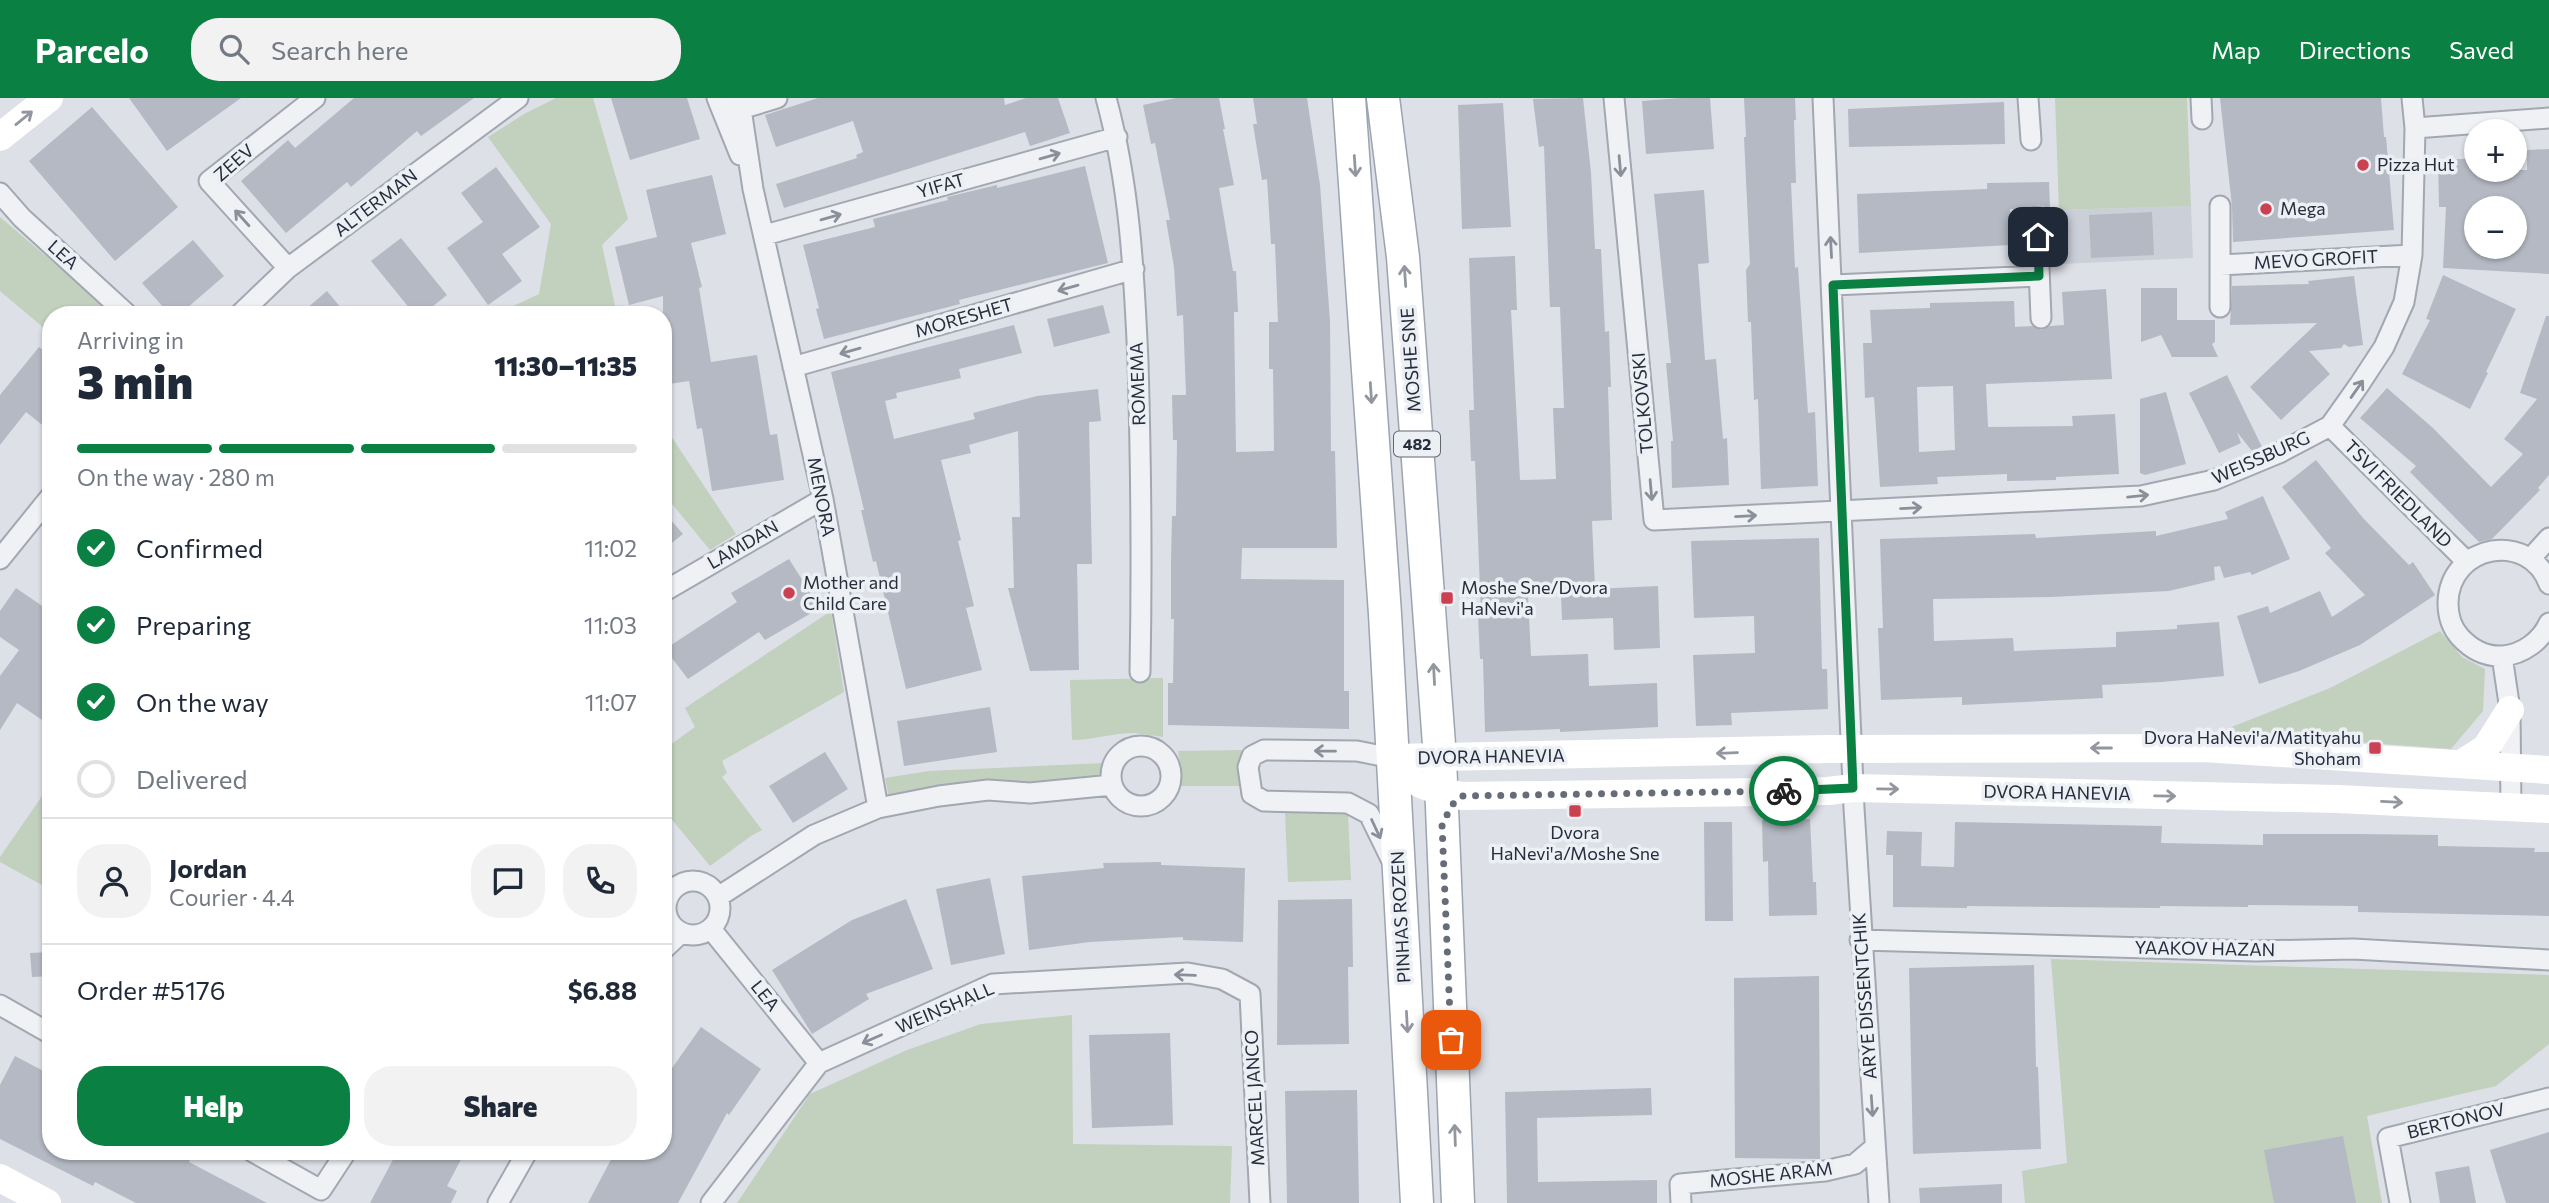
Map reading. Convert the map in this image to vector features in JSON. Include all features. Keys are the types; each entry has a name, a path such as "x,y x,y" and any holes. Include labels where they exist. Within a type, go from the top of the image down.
{"main road":[{"name":"482","path":"1349,98 1377,482 1392,758"},
{"name":"MOSHE SNE","path":"1383,98 1403,257 1436,716 1453,758 1452,793"},
{"name":"PINHAS ROZEN","path":"1392,758 1416,1203"},
{"name":"482","path":"1452,793 1442,824 1458,1203"}],"street":[{"path":"0,137 49,98"},
{"name":"ZEEV","path":"288,268 209,181 314,98"},
{"name":"MENORA","path":"718,98 753,189"},
{"path":"739,104 777,98"},
{"name":"ROMEMA","path":"1106,98 1117,137 1127,195 1134,269 1140,472 1140,672"},
{"name":"TOLKOVSKI","path":"1614,98 1654,520 1842,511"},
{"name":"ARYE DISSENTCHIK","path":"1823,98 1860,940 1879,1203"},
{"path":"2028,98 2031,140"},
{"path":"2201,98 2202,119"},
{"name":"WEISSBURG","path":"1842,511 2141,496 2214,481 2279,453 2330,426 2384,347 2404,302 2412,255 2415,128 2412,98"},
{"name":"ALTERMAN","path":"248,306 288,268 513,99"},
{"name":"MENORA","path":"739,104 753,189 823,499 878,808"},
{"path":"2415,128 2549,118"},
{"name":"YIFAT","path":"765,235 1117,137"},
{"name":"LEA","path":"0,193 22,218 118,306"},
{"path":"2220,205 2220,307"},
{"path":"2038,217 2040,318"},
{"name":"MEVO GROFIT","path":"2220,265 2412,255"},
{"name":"MORESHET","path":"793,367 1134,269"},
{"path":"1833,285 2039,276"},
{"name":"TSVI FRIEDLAND","path":"2330,426 2466,561"},
{"name":"LAMDAN","path":"672,587 823,499"},
{"path":"0,559 42,507"},
{"path":"2530,559 2549,538"},
{"path":"2547,630 2537,641 2520,652 2502,656 2484,654 2468,645 2455,632 2448,615 2448,590 2455,573 2466,561 2494,550 2513,551 2530,559 2546,576 2549,584"},
{"path":"2502,656 2510,710 2511,808"},
{"path":"2462,764 2486,748 2510,710"},
{"name":"DVORA HANEVIA","path":"1392,758 1852,750 2203,748 2549,770"},
{"path":"1392,758 1357,751 1264,750 1252,756 1248,767 1252,794 1264,801 1348,803 1369,814 1400,878"},
{"name":"DVORA HANEVIA","path":"1392,758 1402,772 1419,784 1452,793 1828,791 1853,788 2337,799 2549,809"},
{"path":"718,897 814,835 878,808 988,790 1030,793 1112,785"},
{"path":"672,883 695,880 709,886 718,897 721,911 716,924 696,935 681,933 672,925"},
{"name":"LEA","path":"710,929 819,1063"},
{"path":"672,942 681,933"},
{"name":"YAAKOV HAZAN","path":"1860,940 2256,951 2353,949 2549,960"},
{"name":"WEINSHALL","path":"711,1203 819,1063 993,984 1188,974 1222,979 1250,994"},
{"name":"MARCEL JANCO","path":"1250,994 1260,1203"},
{"path":"0,1005 42,1029"},
{"name":"BERTONOV","path":"2400,1203 2388,1138 2549,1098"},
{"name":"MOSHE ARAM","path":"1681,1203 1680,1184 1825,1171 1855,1164 1875,1147"},
{"path":"268,1160 321,1189 340,1160"},
{"path":"498,1203 522,1160"},
{"path":"0,1178 47,1203"}],"shaded area":[{"path":"2191,206 2193,258 2061,264 2059,210"}],"green space":[{"path":"556,98 593,98 628,219 602,245 615,306 513,306 539,294 551,224 488,137"},
{"path":"2055,98 2187,98 2191,206 2059,210"},
{"path":"0,217 104,306 42,306 42,326 0,291"},
{"path":"672,438 736,534 710,550 672,504"},
{"path":"831,611 844,692 722,761 727,773 722,777 762,830 710,866 672,820 672,744 695,727 685,708"},
{"path":"2440,631 2462,657 2485,669 2483,711 2451,749 2219,732 2330,688"},
{"path":"1163,678 1163,737 1134,733 1072,740 1070,680"},
{"path":"1244,750 1239,769 1242,786 1180,786 1178,751"},
{"path":"1104,763 1103,780 889,798 885,778 929,771"},
{"path":"42,796 42,885 0,862 0,857"},
{"path":"1285,813 1348,813 1351,880 1288,882"},
{"path":"2051,959 2549,975 2549,1044 2496,1086 2367,1116 2382,1203 2025,1203 2022,1171 2067,1163"},
{"path":"1072,1015 1073,1144 1232,1146 1230,1203 737,1203 810,1094 907,1050 981,1024"}],"building":[{"path":"129,98 241,98 167,151"},
{"path":"354,98 474,98 421,136 417,131 351,187 347,182 286,233 241,181 288,140 295,148"},
{"path":"611,98 687,98 700,139 630,160"},
{"path":"818,98 1004,98 1005,105 1026,98 1058,98 1070,133 1030,146 1025,132 784,208 776,184 857,158 856,155 863,152 853,121 776,147 765,115"},
{"path":"1176,98 1219,98 1225,129 1234,185 1219,188 1233,271 1236,271 1236,452 1274,451 1273,369 1269,369 1269,322 1278,322 1275,244 1271,244 1267,179 1262,180 1253,124 1257,124 1253,98 1307,98 1320,185 1330,321 1331,451 1335,451 1337,548 1242,548 1241,579 1344,580 1344,691 1349,691 1349,729 1168,725 1168,683 1173,683 1171,561 1172,516 1176,516 1177,440 1173,440 1172,395 1186,395 1183,315 1177,316 1174,267 1166,220 1170,220 1155,143 1151,144 1143,105"},
{"path":"1583,98 1595,249 1601,249 1605,332 1609,331 1611,387 1608,387 1612,520 1592,521 1595,589 1658,586 1660,648 1614,650 1613,618 1562,620 1561,594 1528,596 1531,656 1588,654 1589,686 1657,683 1658,727 1560,732 1560,729 1485,732 1483,659 1480,659 1478,615 1481,615 1475,461 1471,461 1469,410 1474,410 1469,258 1515,256 1517,310 1511,310 1520,480 1556,479 1553,408 1564,408 1560,307 1550,307 1544,146 1539,147 1533,99"},
{"path":"1710,98 1714,149 1646,154 1642,101"},
{"path":"1744,98 1795,98 1796,183 1791,183 1795,268 1798,267 1808,413 1815,412 1818,486 1761,489 1758,399 1754,400 1751,322 1748,322 1746,270 1750,264"},
{"path":"2220,98 2381,98 2394,230 2233,242 2232,206"},
{"path":"2004,102 2005,144 1849,147 1848,109"},
{"path":"1503,103 1511,227 1462,229 1458,105"},
{"path":"92,107 178,207 115,261 29,161"},
{"path":"2549,149 2549,274 2443,268 2446,207 2439,207 2438,159 2464,159 2464,182 2527,182 2527,150"},
{"path":"1085,166 1108,263 959,300 960,304 824,339 803,245 875,227 873,219 948,200 947,197 997,185 997,188"},
{"path":"496,167 540,227 502,254 522,281 488,305 447,248 483,222 461,193"},
{"path":"712,175 726,234 691,243 702,287 699,288 711,362 757,355 770,435 777,434 784,480 712,491 702,428 697,429 689,381 672,384 672,306 663,306 663,296 629,305 615,247 657,237 646,190"},
{"path":"2049,182 2050,208 2037,205 2028,209 2010,209 2011,245 1859,253 1857,194 1987,189 1987,183"},
{"path":"1704,190 1709,263 1698,264 1705,360 1716,359 1723,439 1727,438 1729,485 1672,488 1673,441 1666,363 1671,363 1654,194"},
{"path":"2152,212 2154,255 2091,258 2089,215"},
{"path":"401,238 447,295 433,306 408,306 371,261"},
{"path":"193,240 224,276 189,306 162,306 142,283"},
{"path":"2443,275 2516,309 2470,409 2402,374 2430,320 2426,319"},
{"path":"2354,276 2363,345 2349,347 2344,344 2341,348 2309,351 2330,374 2281,420 2250,387 2317,323 2230,325 2232,286 2309,284 2308,281"},
{"path":"2141,288 2177,288 2177,320 2215,320 2215,342 2212,344 2218,357 2172,357 2161,335 2141,342"},
{"path":"2106,289 2112,379 1986,384 1988,427 2073,426 2072,416 2115,414 2119,474 2007,481 2007,474 1937,477 1938,484 1880,487 1874,397 1865,398 1863,343 1872,343 1870,310 1930,308 1930,303 2014,301 2015,327 2033,326 2042,330 2050,326 2064,325 2062,292","holes":["1953,386 1955,450 1919,452 1917,387"]},
{"path":"327,291 340,306 310,306"},
{"path":"1103,305 1110,333 1054,347 1047,319"},
{"path":"2546,316 2549,316 2549,475 2538,488 2540,490 2492,539 2479,542 2410,472 2416,466 2360,418 2387,388 2433,428 2491,487 2523,454 2504,439 2537,399 2520,393"},
{"path":"1014,325 1022,353 959,369 961,378 896,393 897,398 885,401 894,439 975,419 973,413 1037,396 1098,389 1101,421 1089,422 1092,564 1077,564 1079,670 1030,671 1008,588 1014,588 1012,517 1020,517 1018,431 969,445 971,453 941,460 974,606 966,608 982,670 906,689 876,561 873,562 861,510 864,510 831,372"},
{"path":"39,347 42,350 42,425 26,412 0,445 0,395"},
{"path":"2227,375 2262,447 2252,451 2237,432 2241,443 2219,453 2189,393"},
{"path":"2166,392 2186,464 2145,475 2140,473 2140,399"},
{"path":"2316,460 2363,518 2409,565 2413,562 2435,595 2360,645 2299,671 2259,684 2237,616 2268,606 2270,613 2320,591 2332,617 2365,595 2325,553 2331,548 2282,487"},
{"path":"2263,496 2290,559 2252,575 2250,572 2224,578 2220,566 2214,567 2215,580 2169,591 1933,599 1934,641 2013,638 2014,651 2116,647 2116,632 2177,629 2177,625 2219,622 2224,676 2102,685 2103,698 1962,705 1962,697 1881,700 1878,628 1883,628 1880,539 2035,534 2036,538 2156,531 2156,536 2228,519 2225,512"},
{"path":"672,521 683,534 672,543"},
{"path":"1819,538 1822,669 1827,669 1828,709 1731,713 1732,725 1696,726 1693,655 1755,653 1754,616 1694,618 1691,541"},
{"path":"789,559 820,608 765,640 759,632 688,679 672,658 672,644 737,602 731,593"},
{"path":"16,588 42,606 42,720 17,703 0,730 0,676 19,650 0,637 0,611"},
{"path":"990,707 997,752 904,766 897,721"},
{"path":"825,752 848,789 793,823 769,786"},
{"path":"1810,819 1817,915 1769,916 1768,861 1763,862 1762,820"},
{"path":"1704,822 1732,822 1733,921 1705,921"},
{"path":"1955,822 2162,826 2161,843 2263,845 2263,834 2438,835 2438,846 2535,848 2534,852 2549,852 2549,916 2358,912 2358,906 1893,907 1893,855 1886,855 1887,831 1922,832 1921,866 1954,867"},
{"path":"1161,862 1161,865 1245,868 1243,942 1183,940 1183,937 1090,942 1029,950 1022,876 1104,868 1103,863"},
{"path":"990,878 1005,954 951,965 936,889"},
{"path":"906,899 933,969 866,994 869,999 812,1034 772,970 852,920"},
{"path":"1352,899 1353,967 1348,967 1349,1044 1277,1045 1278,900"},
{"path":"42,952 42,976 32,977 30,953"},
{"path":"2034,965 2041,1149 1913,1154 1909,968"},
{"path":"1819,976 1820,1159 1735,1158 1734,978"},
{"path":"701,1027 761,1069 729,1115 727,1113 678,1203 588,1203 611,1160 672,1160 672,1068"},
{"path":"1170,1033 1173,1125 1092,1128 1089,1035"},
{"path":"15,1056 42,1070 42,1160 190,1160 267,1203 136,1203 95,1182 93,1186 0,1139 0,1085"},
{"path":"1651,1088 1652,1115 1537,1118 1538,1182 1657,1180 1657,1203 1507,1203 1505,1092"},
{"path":"1357,1090 1359,1203 1287,1203 1285,1091"},
{"path":"2549,1132 2549,1203 2506,1203 2490,1150"},
{"path":"2343,1136 2356,1203 2274,1203 2264,1150"},
{"path":"393,1160 461,1160 447,1186 457,1191 451,1203 370,1203"},
{"path":"2469,1166 2476,1203 2440,1203 2435,1172"},
{"path":"2002,1184 2002,1203 1920,1203 1919,1188"}],"way so far":[{"path":"1451,1040 1442,824 1453,804 1462,796 1784,791"}],"place":[{"name":"Pizza Hut","path":"2363,165"},
{"name":"Mega","path":"2266,209"},
{"name":"Mother and Child Care","path":"789,593"},
{"name":"Moshe Sne/Dvora HaNevi'a","path":"1447,598"},
{"name":"Dvora HaNevi'a/Matityahu Shoham","path":"2375,748"},
{"name":"Dvora HaNevi'a/Moshe Sne","path":"1575,811"}],"route":[{"path":"1784,791 1853,788 1833,285 2039,276 2038,237"}]}
